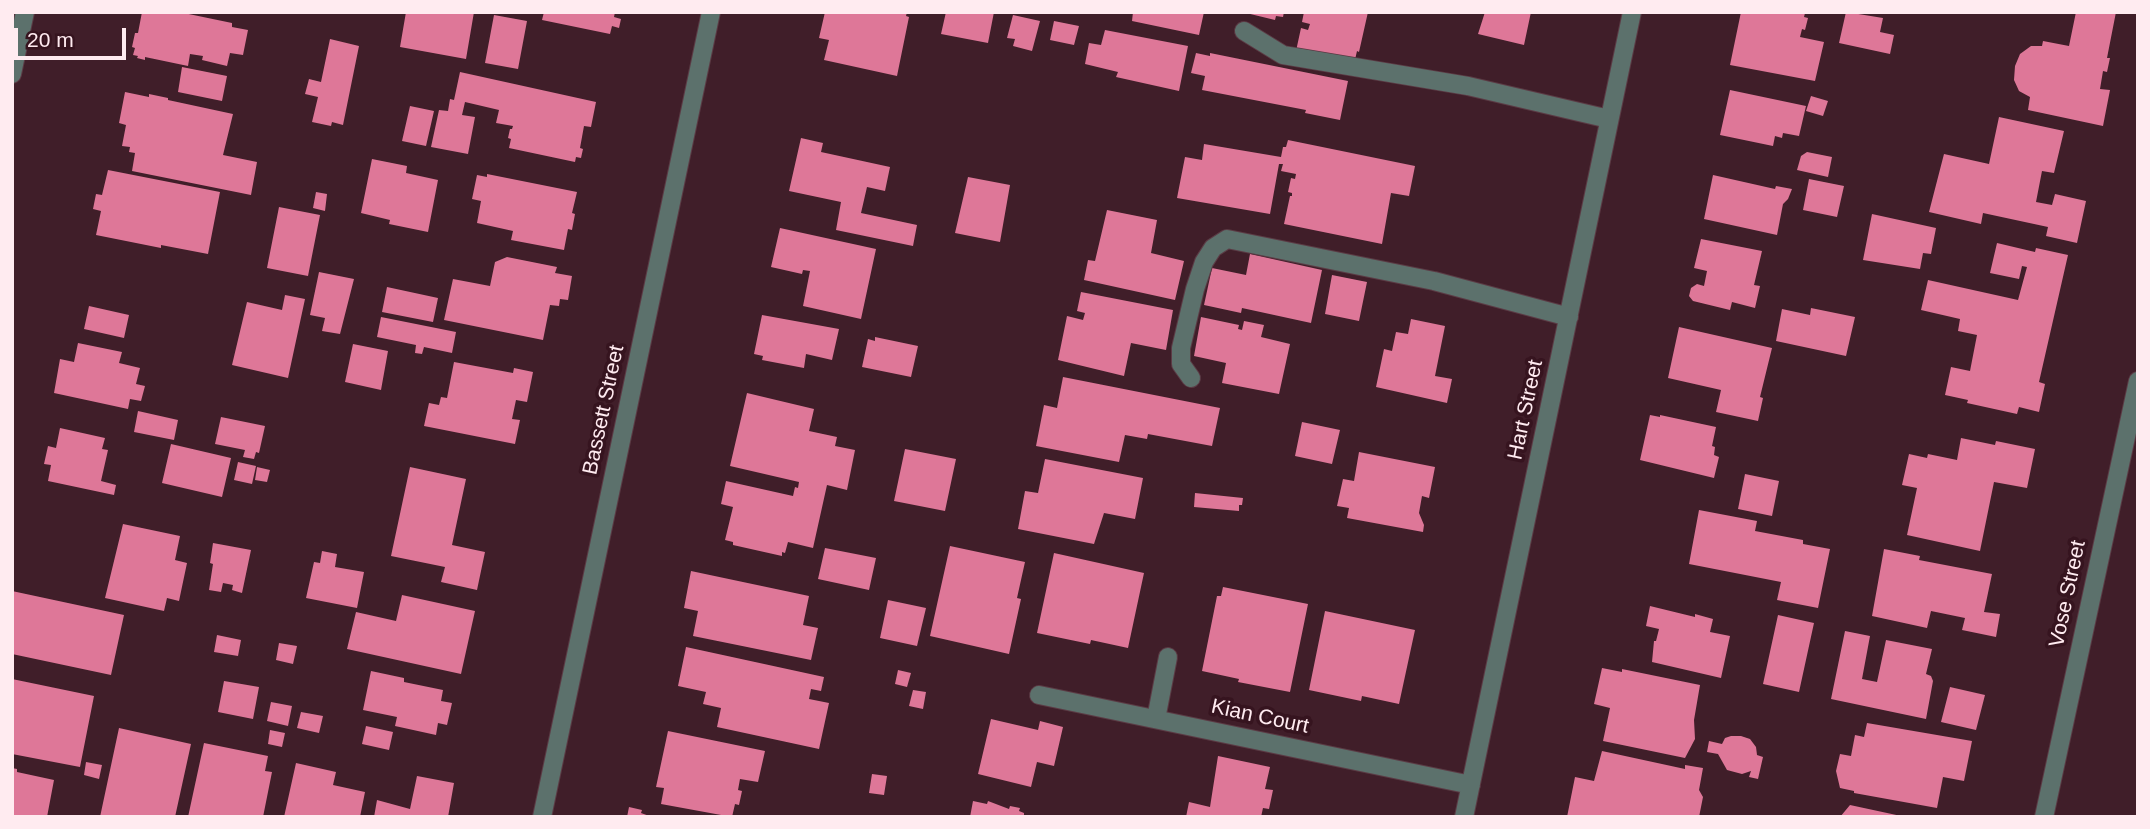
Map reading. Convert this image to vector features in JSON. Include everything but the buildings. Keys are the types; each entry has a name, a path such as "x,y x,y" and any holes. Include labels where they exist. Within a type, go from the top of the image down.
{"street":[{"path":"12,74 25,12"},
{"name":"Bassett Street","path":"542,817 711,12"},
{"name":"Hart Street","path":"1464,817 1632,12"},
{"path":"1244,31 1283,55 1468,86 1609,119"},
{"path":"1191,378 1181,364 1181,348 1195,289 1204,262 1213,248 1227,239 1434,281 1569,317"},
{"name":"Vose Street","path":"2043,817 2138,381"},
{"path":"1156,719 1168,657"},
{"name":"Kian Court","path":"1039,695 1471,785"}]}
